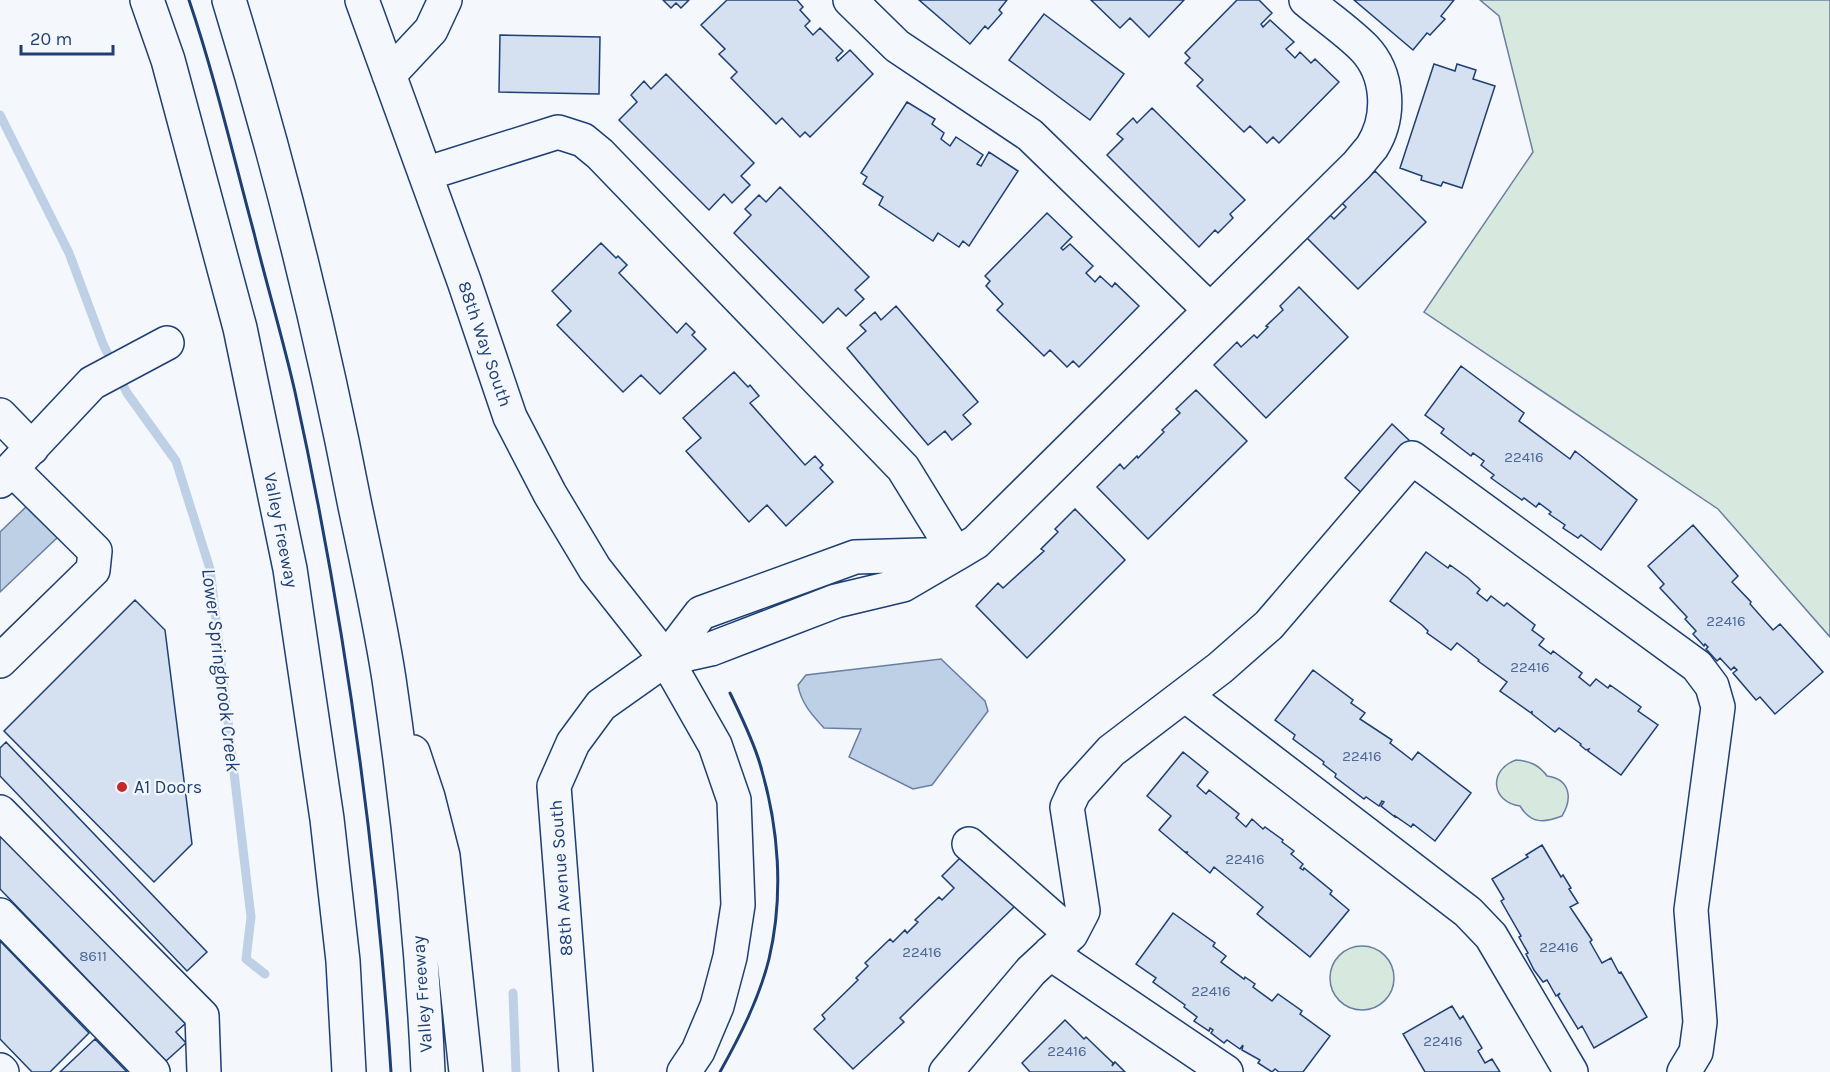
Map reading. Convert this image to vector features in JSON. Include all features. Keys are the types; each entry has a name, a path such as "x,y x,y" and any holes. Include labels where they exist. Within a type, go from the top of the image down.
{"main road":[{"name":"Valley Freeway","path":"147,0 168,60 240,328 290,569 327,819 343,961 349,1072"},
{"name":"Valley Freeway","path":"229,0 263,111 333,394 388,677 408,826 428,1072"},
{"name":"88th Way South","path":"362,0 464,281 510,417 550,494 595,569 666,659 715,745 734,800 738,905 730,957 717,1006 698,1051 684,1072"},
{"path":"389,75 431,30 445,0"},
{"path":"850,0 897,46 1030,135 1210,310"},
{"path":"666,659 711,649 836,600 903,585 976,542 1357,165 1372,146 1383,121 1385,90 1377,68 1365,49 1306,0"},
{"path":"425,174 558,132 583,140 600,154 903,468 956,554"},
{"path":"15,466 92,383 167,343"},
{"path":"0,415 15,466 95,550 93,570 0,661"},
{"path":"946,1072 1031,971 1061,944 1083,911 1067,807 1074,792 1111,751 1220,668 1269,625 1412,458 1697,666 1712,686 1718,707 1691,910 1700,1022 1696,1052 1684,1072"},
{"path":"666,659 701,613 780,584 855,557 956,554"},
{"path":"780,584 792,617"},
{"name":"88th Avenue South","path":"576,1072 554,786 573,743 601,705 666,659"},
{"path":"388,677 428,797 443,856 466,1072"},
{"path":"1185,695 1468,912 1491,936 1571,1072"},
{"path":"0,812 202,1016 204,1072"},
{"path":"969,844 1061,944 1226,1072"},
{"path":"0,915 153,1072"},
{"path":"344,1072 347,1031"}],"shaded area":[{"path":"1480,0 1830,0 1830,637 1718,509 1424,312 1533,152 1499,16"},
{"path":"1516,760 1534,764 1547,776 1565,785 1568,803 1562,816 1544,821 1533,819 1520,806 1503,799 1497,785 1497,778 1507,765"},
{"path":"1362,946 1385,955 1394,978 1385,1001 1362,1010 1339,1001 1330,978 1339,955"}],"water":[{"path":"28,505 58,537 0,592 0,532"},
{"path":"941,659 985,701 988,711 932,785 913,789 849,757 861,729 824,728 804,703 799,691 798,685 806,675"}],"building":[{"path":"663,0 689,0 681,8 676,3 671,8"},
{"path":"727,0 797,0 803,7 800,10 810,21 805,26 813,35 820,28 843,51 836,58 838,61 850,50 873,74 810,137 805,132 800,137 782,118 776,124 731,78 737,72 719,54 725,49 701,25"},
{"path":"919,0 1007,0 999,10 1002,13 988,29 985,26 970,44"},
{"path":"1091,0 1184,0 1149,37 1130,18 1120,28"},
{"path":"1237,0 1259,0 1272,13 1261,24 1263,27 1270,20 1294,42 1286,49 1295,58 1300,52 1311,63 1315,59 1339,82 1279,143 1273,137 1267,143 1250,126 1244,132 1197,86 1203,80 1185,63 1190,58 1185,53"},
{"path":"1354,0 1454,0 1441,16 1445,19 1430,35 1427,33 1413,50"},
{"path":"1044,14 1124,74 1090,120 1009,60"},
{"path":"500,35 600,37 599,94 499,92"},
{"path":"1434,64 1455,71 1457,64 1476,70 1473,79 1495,86 1462,188 1443,182 1441,186 1421,180 1422,176 1400,168"},
{"path":"666,74 754,163 741,176 750,185 732,203 724,194 709,210 619,120 637,102 631,95 644,81 651,89"},
{"path":"907,102 935,119 932,124 944,133 941,139 950,146 956,137 983,155 977,164 981,166 989,152 1018,171 969,246 963,241 959,247 938,233 933,241 879,205 883,197 863,184 867,177 861,173"},
{"path":"1152,108 1245,200 1230,214 1233,218 1218,233 1215,230 1199,247 1107,155 1123,139 1117,134 1133,118 1137,123"},
{"path":"1375,171 1426,222 1358,289 1306,237 1330,215 1334,219 1346,207 1342,203"},
{"path":"780,187 869,277 855,290 864,299 846,316 838,308 823,323 734,233 751,215 745,209 759,195 766,202"},
{"path":"1047,213 1072,237 1061,248 1063,250 1070,244 1093,266 1086,273 1095,282 1100,276 1112,287 1115,283 1139,306 1079,367 1073,361 1067,367 1050,350 1044,356 997,310 1003,304 986,286 990,281 985,276"},
{"path":"601,243 627,265 619,273 677,333 686,323 695,332 692,335 706,349 660,394 641,375 623,392 557,325 571,311 552,291"},
{"path":"1299,287 1348,337 1266,418 1214,365 1237,342 1241,347 1254,335 1257,338 1283,310 1280,306"},
{"path":"896,306 978,402 963,415 971,424 952,440 945,431 928,445 847,348 866,331 860,325 875,312 881,320"},
{"path":"1461,366 1524,413 1519,421 1570,459 1575,451 1637,500 1601,550 1581,535 1578,538 1563,528 1565,525 1549,514 1551,512 1539,503 1536,507 1524,498 1522,500 1491,478 1494,475 1481,465 1484,461 1473,453 1471,456 1441,433 1444,429 1425,415"},
{"path":"734,372 759,396 750,403 805,465 815,456 823,465 820,468 833,482 786,526 767,505 749,522 686,451 701,438 683,418"},
{"path":"1196,390 1247,441 1148,539 1097,487 1120,464 1124,469 1137,456 1138,458 1164,432 1162,430 1180,413 1176,409"},
{"path":"1392,424 1410,441 1363,494 1345,478"},
{"path":"1075,509 1125,560 1027,658 976,606 998,583 1003,588 1044,551 1041,549 1058,532 1055,529"},
{"path":"1693,525 1738,576 1732,582 1751,602 1750,604 1773,630 1780,624 1823,672 1775,714 1760,697 1756,700 1733,673 1737,670 1734,667 1731,670 1720,658 1717,661 1706,649 1708,647 1705,644 1704,646 1693,634 1696,631 1685,619 1687,617 1660,588 1664,584 1648,566"},
{"path":"1426,552 1448,568 1450,565 1468,578 1480,589 1477,593 1487,601 1491,596 1504,606 1507,603 1535,625 1532,630 1544,639 1539,645 1551,654 1553,651 1582,673 1579,677 1590,686 1596,679 1608,688 1610,685 1641,707 1638,711 1658,725 1621,775 1559,728 1555,732 1532,714 1532,711 1531,713 1500,691 1507,682 1457,643 1451,650 1390,601"},
{"name":"A1 Doors","path":"135,600 165,630 192,844 154,882 4,731"},
{"path":"1313,670 1353,700 1351,703 1365,713 1360,719 1392,740 1390,743 1412,760 1418,752 1471,793 1435,841 1413,824 1411,827 1395,817 1381,806 1384,802 1382,801 1379,806 1366,797 1364,799 1335,777 1336,774 1323,764 1324,762 1293,739 1295,735 1275,720"},
{"path":"6,742 207,952 187,971 0,776 0,748"},
{"path":"1183,752 1208,772 1197,786 1206,794 1209,790 1239,814 1236,818 1246,827 1252,819 1263,829 1265,827 1283,840 1282,842 1294,851 1291,854 1303,864 1300,868 1303,870 1304,868 1332,891 1330,894 1349,910 1310,957 1257,914 1263,907 1214,867 1210,873 1186,853 1188,852 1185,852 1159,830 1171,816 1147,796"},
{"path":"0,830 186,1023 176,1032 186,1043 166,1061 0,889"},
{"path":"1542,845 1561,877 1563,875 1571,888 1569,889 1578,903 1570,907 1592,940 1590,942 1602,963 1611,958 1647,1017 1594,1048 1582,1026 1578,1029 1558,996 1560,993 1556,996 1547,980 1543,982 1534,970 1519,937 1521,936 1501,901 1504,899 1492,879 1528,857 1526,855"},
{"path":"964,854 1015,906 900,1018 904,1022 853,1069 814,1029 825,1019 822,1015 858,980 856,978 868,966 865,963 890,939 893,942 905,930 907,933 918,922 915,920 939,897 942,900 954,888 942,876"},
{"path":"1173,913 1215,943 1213,946 1226,956 1221,962 1255,984 1253,987 1272,1001 1278,994 1302,1011 1300,1014 1330,1036 1303,1072 1279,1072 1275,1069 1272,1072 1258,1063 1260,1060 1242,1050 1243,1045 1240,1049 1227,1040 1224,1043 1211,1033 1213,1030 1210,1028 1209,1031 1194,1021 1197,1017 1184,1007 1185,1005 1153,982 1156,978 1136,964"},
{"path":"0,941 89,1033 50,1072 32,1072 0,1039"},
{"path":"1452,1006 1460,1019 1463,1016 1482,1048 1478,1051 1485,1063 1492,1059 1500,1072 1425,1072 1403,1034"},
{"path":"1065,1020 1113,1063 1112,1066 1115,1062 1125,1072 1030,1072 1022,1063"},
{"path":"95,1039 127,1072 60,1072"}],"waterway":[{"name":"Lower Springbrook Creek","path":"0,115 69,253 103,344 127,393 176,461 210,569 251,917 246,959 265,974"},
{"path":"513,993 516,1072"}],"wall":[{"path":"189,0 215,87 290,372 313,476 356,730 377,901 391,1072"},
{"path":"720,1072 748,1017 765,974 774,935 778,886 772,812 754,746 730,693"}],"place":[{"name":"A1 Doors","path":"122,787"}]}
